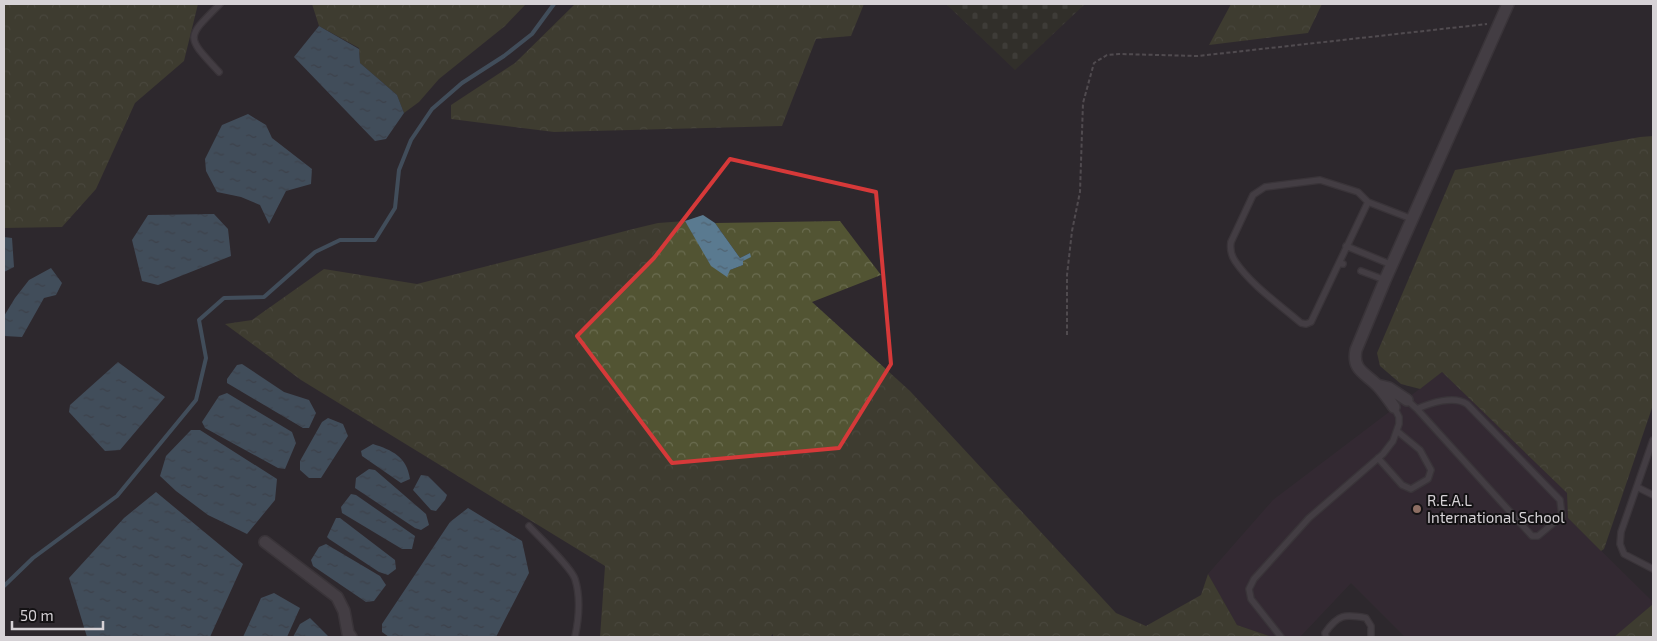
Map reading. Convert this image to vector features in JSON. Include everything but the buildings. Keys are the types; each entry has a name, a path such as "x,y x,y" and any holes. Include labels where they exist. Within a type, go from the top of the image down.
{"street":[{"path":"1394,407 1377,385 1363,373 1354,359 1385,280 1508,4"},
{"path":"1377,385 1389,388 1407,400"},
{"path":"266,542 337,597 344,611 348,633 351,637"}],"lane":[{"path":"219,72 197,48 193,38 196,28 220,4"},
{"path":"1368,202 1346,246 1341,264 1311,322 1301,323 1251,279 1233,259 1230,249 1231,242 1253,195 1265,187 1320,180 1358,192 1368,202 1412,218"},
{"path":"1346,246 1392,265"},
{"path":"1361,271 1385,280"},
{"path":"1407,400 1532,536 1538,536 1562,516 1560,500 1462,400 1430,403 1417,409"},
{"path":"1281,637 1251,599 1249,589 1254,579 1309,518 1378,458 1393,441 1400,417 1394,407"},
{"path":"1378,458 1402,485 1411,489 1428,479 1431,470 1420,450 1397,431"},
{"path":"1653,440 1651,456 1637,487 1621,532 1620,544 1624,554 1653,569"},
{"path":"1637,487 1653,495"},
{"path":"529,526 574,578 579,599 575,637"},
{"path":"1326,637 1325,633 1333,621 1348,614 1366,618 1371,626 1371,637"}],"path":[{"path":"1067,335 1067,276 1080,192 1083,103 1091,70 1099,58 1106,55 1120,54 1198,56 1499,23"}],"highlighted area":[{"path":"730,159 876,192 891,364 839,448 672,463 577,336 654,258"}],"shaded area":[{"name":"R.E.A.L International School","path":"1442,372 1567,493 1568,518 1653,604 1614,637 1405,637 1351,583 1300,637 1272,637 1237,625 1208,574 1273,500"}],"green space":[{"path":"4,4 198,4 184,61 135,103 96,189 62,227 4,228"},
{"path":"312,4 526,4 505,26 439,79 419,102 404,113 397,95 360,63 359,48 319,26"},
{"path":"575,4 864,4 851,36 816,39 782,126 554,132 451,119 451,105 515,63"},
{"path":"946,4 1085,4 1015,70"},
{"path":"1231,4 1322,4 1308,33 1209,45"},
{"path":"1653,136 1653,405 1604,549 1601,551 1568,518 1567,493 1442,372 1420,389 1401,384 1380,366 1377,353 1455,170"},
{"path":"685,221 692,231 730,270 743,265 743,261 750,253 740,258 715,223 840,221 881,275 812,302 910,391 1116,613 1146,626 1201,595 1208,574 1237,625 1272,637 773,637 773,634 770,637 600,637 605,566 301,380 225,324 252,320 324,269 417,284 658,223"},
{"path":"1653,604 1653,637 1614,637"}],"water":[{"path":"319,26 359,49 360,63 397,95 404,113 386,139 375,141 294,57"},
{"path":"248,114 266,125 272,138 312,169 311,184 286,191 269,224 260,205 241,197 217,192 206,171 205,159 222,125"},
{"path":"214,214 228,229 231,256 158,285 142,281 132,240 148,215"},
{"path":"703,215 715,223 740,258 750,253 751,257 743,261 743,265 730,270 727,277 711,266 685,221"},
{"path":"4,237 12,238 14,267 4,272"},
{"path":"51,268 62,283 56,295 44,298 22,337 4,336 4,316 15,298 29,280"},
{"path":"118,362 165,397 120,450 105,451 69,412 70,405"},
{"path":"242,364 284,392 309,400 316,413 309,428 303,428 227,383 227,379 237,365"},
{"path":"227,393 292,432 296,443 285,469 278,468 205,428 202,422 219,396"},
{"path":"328,418 343,424 348,436 321,478 309,478 300,470 300,461 322,422"},
{"path":"191,430 200,430 277,479 275,500 247,534 208,515 176,491 160,476 166,456"},
{"path":"373,444 398,456 406,465 410,479 401,483 362,456 361,451"},
{"path":"369,469 375,470 426,514 429,525 421,530 415,528 355,488 356,478"},
{"path":"421,475 428,476 447,495 436,511 431,510 413,490"},
{"path":"156,492 243,564 210,637 87,637 69,578 124,518"},
{"path":"351,494 356,495 415,536 412,549 402,549 342,513 341,507"},
{"path":"468,508 522,541 529,573 496,637 389,637 382,632 382,624 450,522"},
{"path":"336,518 340,518 395,560 396,569 388,575 379,572 329,539 327,537"},
{"path":"326,544 380,576 386,585 374,601 366,602 313,566 311,560 319,547"},
{"path":"274,593 300,608 287,637 243,637 261,598"},
{"path":"310,618 329,637 293,637 300,624"}],"waterway":[{"path":"4,586 33,558 117,496 196,400 206,358 199,320 224,298 264,297 315,252 340,240 375,240 395,208 399,170 411,140 432,109 462,83 504,56 532,34 554,4"}],"place":[{"name":"R.E.A.L International School","path":"1417,509"}]}
